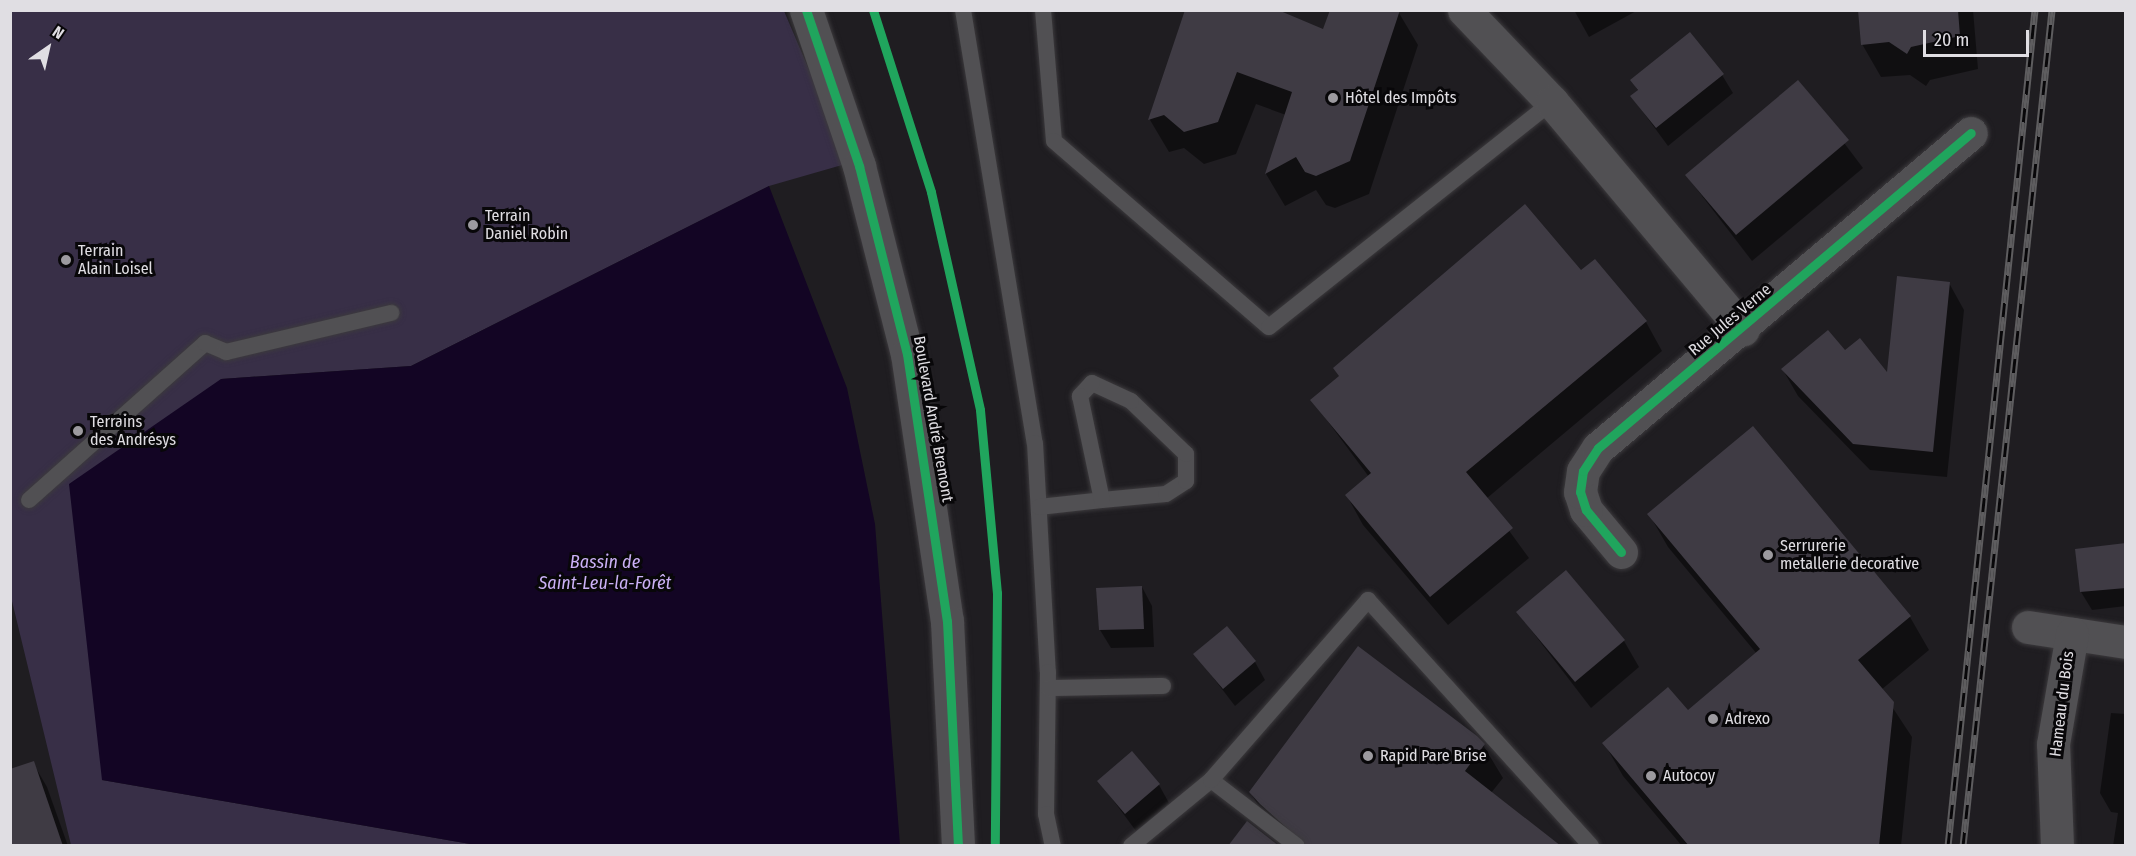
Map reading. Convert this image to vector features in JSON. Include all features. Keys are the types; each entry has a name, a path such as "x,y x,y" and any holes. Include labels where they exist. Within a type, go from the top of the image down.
{"street":[{"name":"Boulevard André Bremont","path":"806,10 859,166 908,354 947,621 958,846"},
{"name":"Rue Jules Verne","path":"1464,10 1552,102 1743,330"},
{"name":"Rue Jules Verne","path":"1621,552 1586,510 1580,492 1583,471 1599,448 1743,330 1971,133"},
{"path":"2028,627 2126,642"},
{"name":"Hameau du Bois","path":"2057,846 2054,744 2072,634"}],"lane":[{"path":"963,10 1035,443 1049,688 1047,814 1053,846"},
{"path":"1042,10 1054,141 1269,327 1552,102"},
{"path":"29,500 205,343 226,352 391,314"},
{"path":"1039,507 1166,494 1186,481 1186,454 1131,401 1092,383 1080,396 1102,500"},
{"path":"1131,846 1211,780 1368,600 1591,846"},
{"path":"1049,688 1163,686"},
{"path":"1211,780 1297,846"}],"shaded area":[{"name":"Terrains des Andrésys","path":"10,11 784,11 849,163 769,186 411,366 221,379 102,780 476,845 71,845 11,597"}],"water":[{"name":"Bassin de Saint-Leu-la-Forêt","path":"769,186 847,388 875,524 900,845 476,845 102,780 69,484 221,379 411,366"}],"building":[{"name":"Hôtel des Impôts","path":"1185,10 1278,10 1323,29 1330,10 1400,10 1350,161 1316,176 1305,172 1296,157 1265,174 1292,92 1237,72 1218,122 1184,132 1164,115 1148,120"},
{"path":"1858,10 1958,10 1960,36 1911,47 1907,54 1889,42 1861,45"},
{"path":"1690,32 1724,74 1656,128 1630,96 1638,90 1630,80"},
{"path":"1798,80 1849,140 1736,235 1685,175"},
{"path":"1525,204 1581,270 1595,259 1647,321 1466,472 1513,528 1430,597 1345,495 1371,473 1310,400 1339,376 1333,368"},
{"path":"1897,276 1950,282 1933,452 1853,444 1781,369 1828,330 1845,350 1860,338 1887,372"},
{"path":"1753,426 1911,616 1858,660 1894,702 1879,846 1689,846 1602,743 1668,687 1688,710 1760,649 1647,514"},
{"path":"2126,543 2126,588 2080,592 2075,549"},
{"path":"1566,570 1625,640 1575,682 1516,612"},
{"path":"1142,586 1144,629 1099,630 1096,588"},
{"path":"1227,626 1256,661 1223,689 1193,654"},
{"path":"1358,646 1477,736 1485,744 1465,771 1561,846 1307,846 1260,804 1249,792"},
{"path":"1132,751 1160,784 1125,814 1097,781"},
{"path":"34,761 63,846 10,846 10,769"},
{"path":"1247,821 1279,846 1228,846"}],"railway":[{"path":"1948,846 2035,10"},
{"path":"1963,846 2052,10"}],"cycle path":[{"path":"806,10 859,166 907,354 947,621 958,846"},
{"path":"873,10 931,192 980,410 997,593 995,846"},
{"path":"1621,552 1586,510 1580,492 1583,471 1598,448 1971,133"}],"place":[{"name":"Hôtel des Impôts","path":"1333,98"},
{"name":"Terrain Daniel Robin","path":"473,225"},
{"name":"Terrain Alain Loisel","path":"66,260"},
{"name":"Terrains des Andrésys","path":"78,431"},
{"name":"Serrurerie metallerie decorative","path":"1768,555"},
{"name":"Adrexo","path":"1713,719"},
{"name":"Rapid Pare Brise","path":"1368,756"},
{"name":"Autocoy","path":"1651,776"}]}
